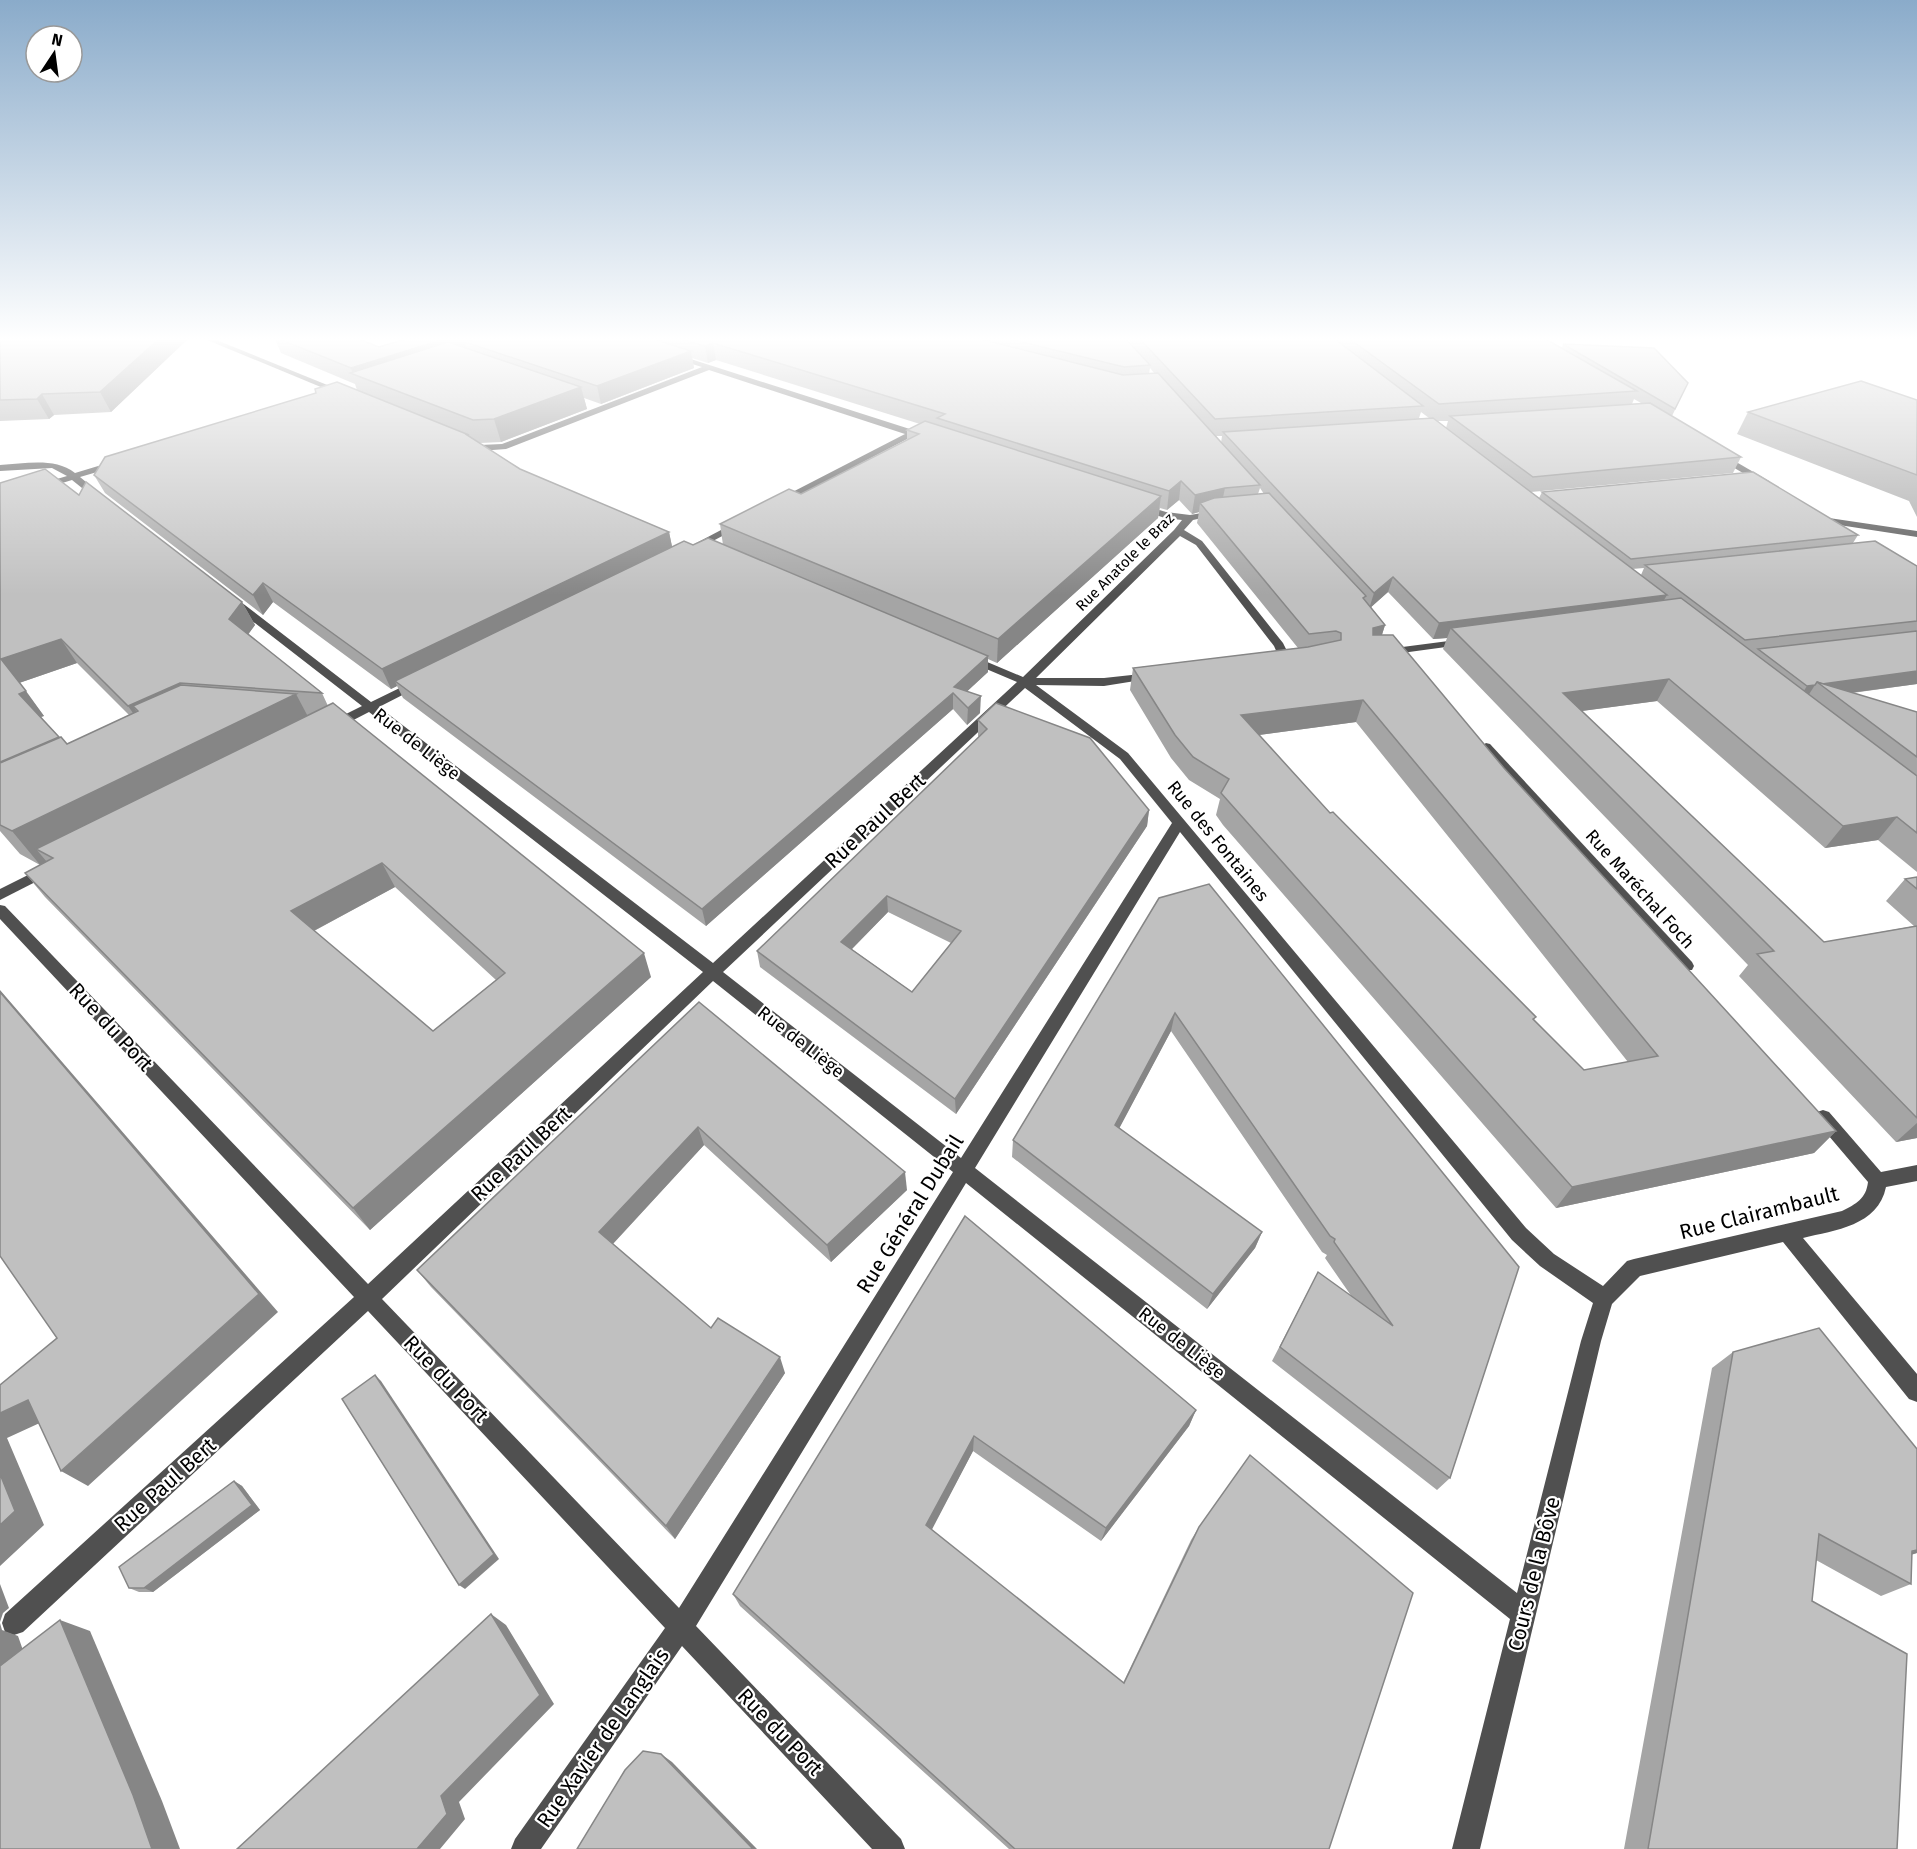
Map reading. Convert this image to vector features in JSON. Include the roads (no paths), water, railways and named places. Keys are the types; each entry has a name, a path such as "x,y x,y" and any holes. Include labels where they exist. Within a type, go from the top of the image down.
{"street":[{"path":"458,440 479,448 503,447 565,423"},
{"path":"883,423 929,438"},
{"path":"766,510 913,433"},
{"path":"1706,447 1771,486"},
{"path":"0,499 133,458"},
{"path":"0,468 53,465 64,468 108,504"},
{"path":"1731,478 1754,476"},
{"path":"1131,504 1165,514 1190,518"},
{"name":"Rue Anatole le Braz","path":"1024,681 1179,531 1180,526 1190,518 1208,513 1227,512"},
{"path":"1819,515 1855,537"},
{"path":"680,554 706,545 748,519"},
{"path":"1829,521 1917,534"},
{"path":"1179,531 1199,543 1288,658 1258,664"},
{"name":"Rue de Liège","path":"224,594 713,972 1524,1614"},
{"path":"1372,653 1394,646 1479,639"},
{"path":"1394,646 1410,664"},
{"name":"Rue des Fontaines","path":"962,655 1024,681 1124,756 1519,1234 1547,1260 1604,1299"},
{"path":"315,728 337,724 434,675"},
{"path":"1024,681 1104,682 1163,675"},
{"name":"Rue Paul Bert","path":"14,1623 368,1298 1024,681"},
{"name":"Rue Maréchal Foch","path":"1474,734 1697,979"},
{"name":"Rue Général Dubail","path":"681,1627 1178,824"},
{"path":"0,894 65,862"},
{"name":"Rue du Port","path":"0,910 891,1849"},
{"path":"1814,1107 1868,1167 1877,1181 1917,1173"},
{"name":"Rue Clairambault","path":"1604,1299 1634,1268 1845,1219 1866,1209 1877,1191 1877,1181"},
{"path":"1787,1233 1917,1391"},
{"name":"Cours de la Bôve","path":"1466,1849 1591,1341 1604,1299"},
{"name":"Rue Xavier de Langlais","path":"525,1849 681,1627"}]}
